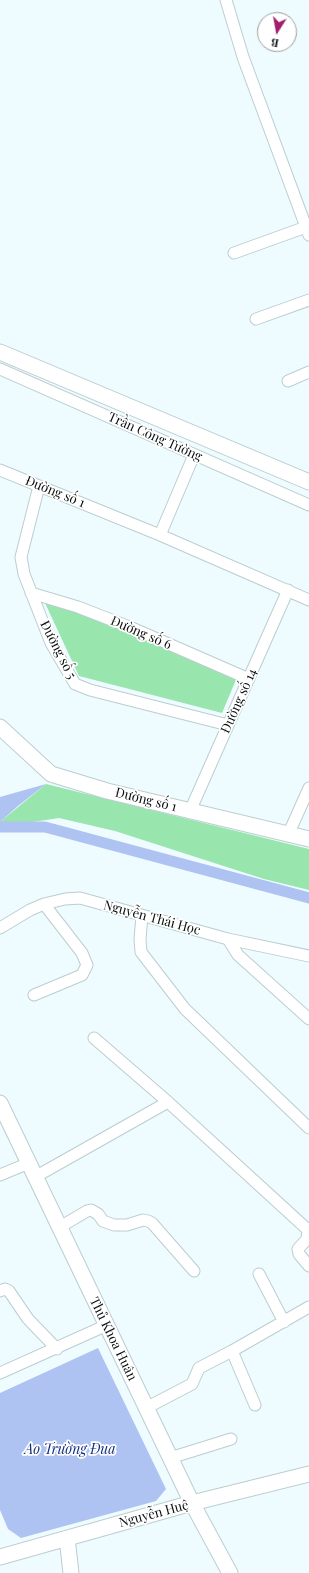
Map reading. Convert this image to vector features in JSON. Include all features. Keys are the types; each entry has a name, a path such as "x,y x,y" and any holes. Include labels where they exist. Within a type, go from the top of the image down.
{"main road":[{"name":"Trần Công Tường","path":"0,352 309,482"},
{"name":"Đường số 1","path":"0,727 51,774 108,791 309,839"},
{"name":"Thủ Khoa Huân","path":"0,1103 192,1503 230,1573"},
{"name":"Nguyễn Huệ","path":"1,1555 192,1503 309,1474"},
{"path":"67,1538 71,1573"}],"street":[{"path":"226,0 243,57 308,231 234,253"},
{"path":"256,320 309,300"},
{"name":"Trần Công Tường","path":"0,369 309,505"},
{"path":"288,381 309,372"},
{"path":"160,534 194,455"},
{"name":"Đường số 1","path":"0,470 160,534 309,600"},
{"name":"Đường số 5","path":"39,486 21,557 24,574 51,643 75,684 90,690 228,725"},
{"name":"Đường số 14","path":"190,811 288,590"},
{"name":"Đường số 6","path":"31,593 84,609 132,628 249,679"},
{"path":"288,835 309,788"},
{"name":"Nguyễn Thái Học","path":"0,928 30,910 44,904 65,899 80,898 228,939 309,956"},
{"path":"34,995 82,975 87,965 82,953 44,904"},
{"path":"142,916 140,939 141,952 185,1010 309,1128"},
{"path":"228,939 238,955 309,1020"},
{"path":"94,1038 168,1102 308,1230 308,1239 298,1249 299,1254 309,1266"},
{"path":"0,1175 32,1170 168,1102"},
{"path":"60,1227 91,1210 98,1214 103,1221 114,1225 128,1225 143,1220 148,1221 152,1223 194,1271"},
{"path":"259,1274 284,1322"},
{"path":"0,1291 5,1289 9,1291 28,1319 57,1349"},
{"path":"146,1408 189,1387 193,1383 199,1368 309,1307"},
{"path":"0,1373 57,1349 107,1325"},
{"path":"232,1351 255,1405"},
{"path":"170,1458 231,1439"}],"green space":[{"path":"47,596 238,675 222,713 79,676 45,603"},
{"path":"46,784 309,849 309,890 264,879 115,831 59,818 0,827 0,822"}],"water":[{"path":"46,784 18,806 0,822 0,797"},
{"name":"Ao Trường Đua","path":"98,1348 166,1489 156,1501 21,1538 8,1529 0,1510 0,1393"}],"waterway":[{"path":"0,827 45,827 309,898"}]}
